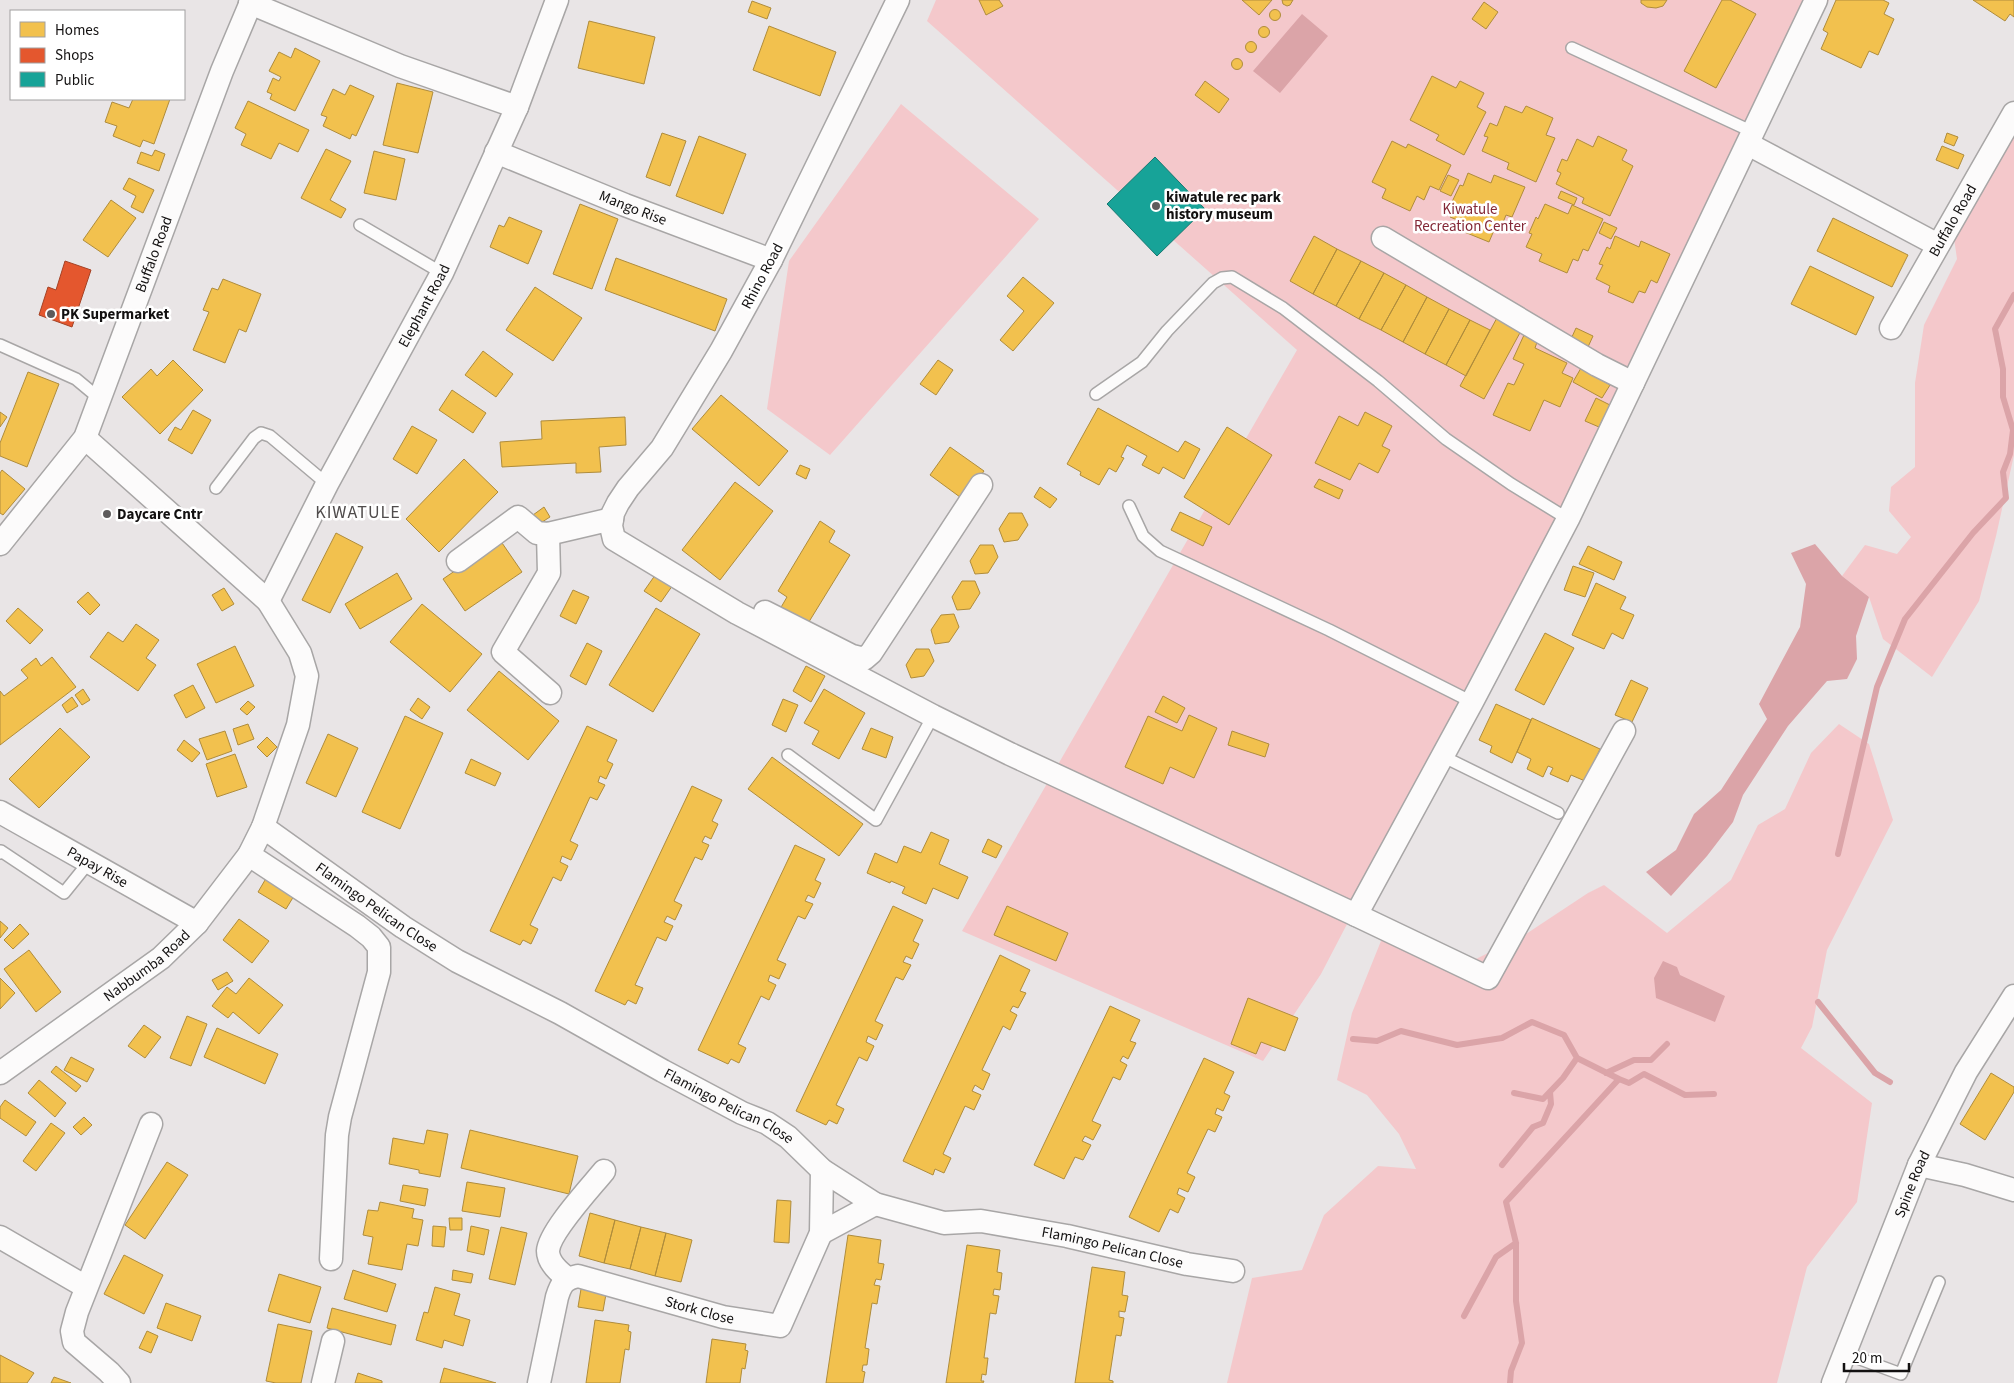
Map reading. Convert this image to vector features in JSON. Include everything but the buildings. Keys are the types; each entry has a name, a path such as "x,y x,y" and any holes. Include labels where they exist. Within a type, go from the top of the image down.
{"street":[{"name":"Elephant Road","path":"268,601 327,484 442,273 517,108 557,0"},
{"name":"Rhino Road","path":"613,529 618,503 628,488 662,448 721,351 771,260 898,0"},
{"path":"1356,915 1472,702 1568,519 1816,0"},
{"path":"251,1 400,66 517,108"},
{"name":"Buffalo Road","path":"0,544 86,438 222,71 251,1"},
{"name":"Buffalo Road","path":"1890,328 2014,113"},
{"path":"1750,138 1938,245"},
{"name":"Mango Rise","path":"496,152 771,260"},
{"path":"1383,238 1597,365 1632,383"},
{"name":"Nabbumba Road","path":"0,1073 161,958 196,923 248,855 263,827 298,725 307,676 300,653 268,601 86,438"},
{"path":"737,613 752,606 852,656 864,659 872,653 981,485"},
{"path":"458,561 518,517 537,533 548,534 613,529 737,613 933,716 1488,978 1624,731"},
{"path":"548,534 548,573 503,652 550,693"},
{"name":"Papay Rise","path":"0,812 196,923"},
{"name":"Flamingo Pelican Close","path":"263,827 402,927 458,961 560,1013 742,1113 768,1123 788,1137 822,1170 874,1204 944,1223 982,1221 1067,1236 1187,1264 1233,1270"},
{"path":"248,855 357,926 371,937 379,947 378,972 337,1135 331,1259"},
{"name":"Spine Road","path":"1833,1383 1918,1165 1966,1072 2014,996"},
{"path":"119,1383 74,1342 72,1331 86,1287 151,1124"},
{"path":"1918,1165 2014,1190"},
{"name":"Stork Close","path":"568,1278 578,1276 723,1317 780,1326 821,1233 822,1170"},
{"path":"539,1383 557,1297 561,1284 568,1278 556,1270 548,1252 552,1236 604,1171"},
{"path":"821,1233 874,1204"},
{"path":"0,1236 86,1287"},
{"path":"323,1383 333,1341"}],"lane":[{"path":"1572,48 1750,138"},
{"path":"360,225 442,273"},
{"path":"1096,394 1142,362 1167,331 1213,283 1222,278 1232,277 1283,308 1378,381 1446,439 1511,484 1568,519"},
{"path":"0,345 76,379 100,399"},
{"path":"216,488 254,438 261,433 270,436 327,484"},
{"path":"1129,506 1143,536 1160,551 1329,630 1472,702"},
{"path":"788,754 876,820 933,716"},
{"path":"1442,756 1558,813"},
{"path":"0,853 1,851 64,893 89,862"},
{"path":"1844,1353 1899,1379 1939,1282"}],"green space":[{"name":"Kiwatule Recreation Center","path":"936,0 1829,0 1321,974 1263,1061 962,931 1297,350 927,21"},
{"path":"901,104 1039,219 830,455 767,409 789,261"},
{"path":"2014,128 2014,455 1979,601 1932,677 1883,639 1869,597 1842,576 1865,545 1897,554 1911,537 1889,511 1891,487 1915,467 1915,383 1924,325 1957,259 1954,238"},
{"path":"1839,724 1869,744 1893,820 1827,950 1812,1027 1801,1048 1872,1103 1857,1202 1807,1267 1777,1383 1227,1383 1252,1278 1302,1270 1324,1215 1378,1166 1416,1169 1399,1134 1367,1095 1337,1080 1352,1013 1385,931 1470,962 1526,934 1588,893 1604,885 1667,933 1731,880 1758,825 1785,809 1811,753"}],"shaded area":[{"path":"1302,14 1328,36 1280,93 1253,71"},
{"path":"1815,544 1842,576 1869,597 1856,636 1857,659 1847,679 1827,681 1788,726 1743,795 1733,822 1707,856 1671,896 1646,872 1676,850 1694,814 1721,790 1767,719 1759,704 1800,627 1806,584 1791,553"},
{"path":"1663,961 1677,967 1680,975 1725,996 1715,1022 1656,998 1654,978"}],"waterway":[{"path":"1838,854 1877,687 1905,619 1973,533 2006,498 2003,472 2010,454 2013,430 2003,397 2003,369 1995,329 2014,295"},
{"path":"1818,1002 1875,1073 1890,1082"},
{"path":"1353,1039 1377,1041 1401,1031 1457,1045 1502,1038 1532,1022 1564,1035 1577,1058"},
{"path":"1606,1073 1634,1060 1651,1060 1667,1044"},
{"path":"1514,1093 1543,1099 1563,1078 1577,1058 1619,1079"},
{"path":"1510,1383 1511,1371 1522,1343 1516,1301 1516,1243 1506,1202 1619,1079 1629,1083 1644,1074 1685,1095 1714,1094"},
{"path":"1502,1165 1533,1127 1543,1123 1551,1104 1550,1092"},
{"path":"1464,1316 1496,1257 1516,1243"}],"place":[{"name":"kiwatule rec park history museum","path":"1156,206"},
{"name":"PK Supermarket","path":"51,314"},
{"name":"Daycare Cntr","path":"107,514"}],"district":[{"name":"KIWATULE","path":"358,512"}]}
